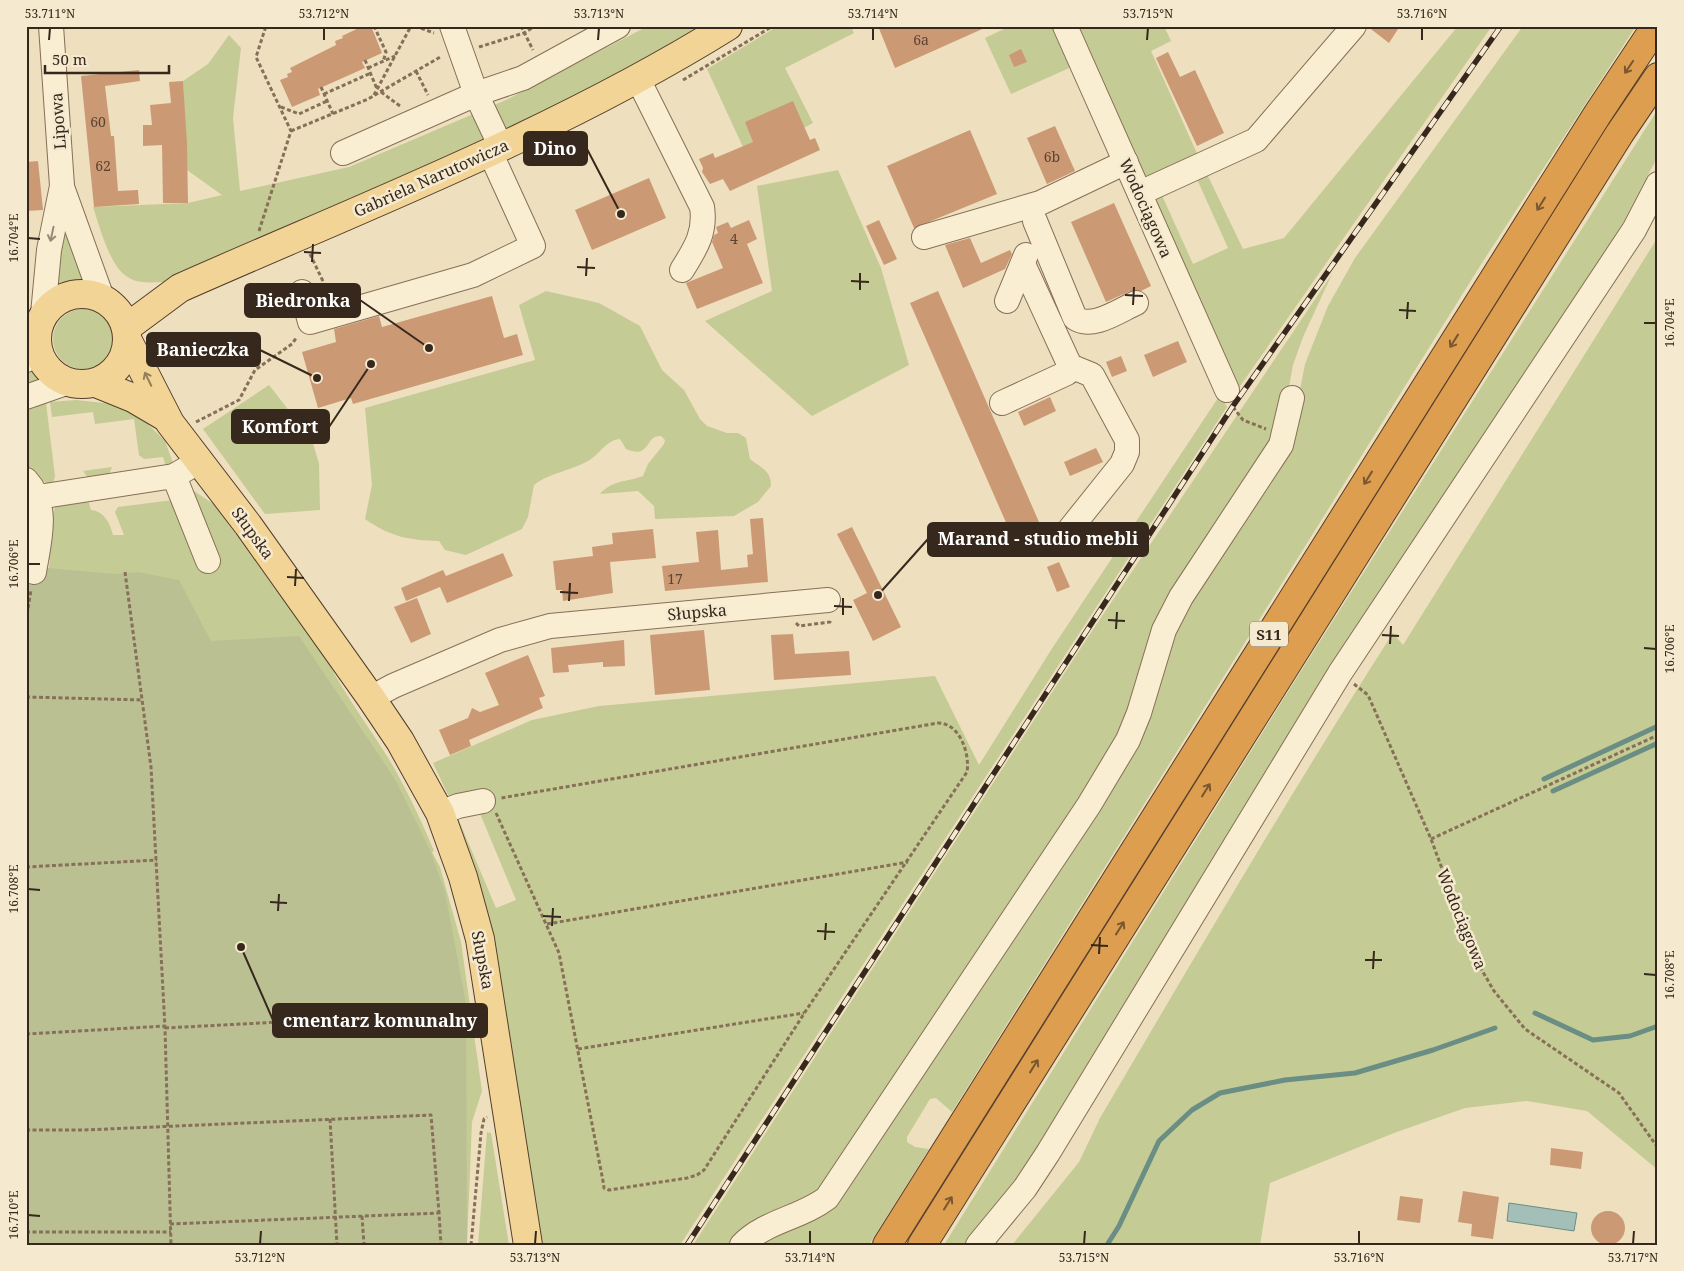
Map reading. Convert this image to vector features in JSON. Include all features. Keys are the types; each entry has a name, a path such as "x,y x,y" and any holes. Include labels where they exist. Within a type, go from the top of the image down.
{"highway":[{"name":"S11","path":"888,1245 1275,624 1592,123 1656,26"},
{"name":"S11","path":"922,1245 1620,133 1658,77"}],"main road":[{"name":"Gabriela Narutowicza","path":"106,300 180,288 495,150 572,114 638,79 728,26"},
{"name":"Gabriela Narutowicza","path":"127,334 180,288"},
{"path":"91,294 106,300 121,315 127,334 125,353 120,363 111,374 82,382 50,371 31,350 43,314 56,300 68,295 91,294"},
{"name":"Słupska","path":"127,334 200,461 371,698 400,741 440,813 463,877 480,939 528,1245"},
{"name":"Słupska","path":"82,382 133,398 178,422"}],"street":[{"name":"Lipowa","path":"43,314 49,250 62,186 52,26"},
{"path":"302,292 310,322 473,275 533,246 495,150 452,26"},
{"path":"343,153 476,94 523,78 618,26"},
{"name":"Wodociągowa","path":"1065,26 1227,390"},
{"path":"1140,193 1256,140 1354,26"},
{"path":"638,79 702,207 704,220 702,232 697,246 682,270"},
{"path":"924,237 1038,212 1126,162"},
{"path":"978,1245 1025,1188 1048,1153 1340,673 1634,230 1658,184"},
{"name":"Lipowa","path":"62,186 106,300"},
{"path":"1007,302 1023,264 1038,212"},
{"path":"1038,212 1075,318 1080,322 1095,321 1136,303"},
{"path":"1023,264 1070,366 1092,375 1126,440 1127,452 1122,464 1070,529"},
{"path":"1002,403 1067,373 1070,366"},
{"path":"26,397 82,382"},
{"path":"742,1245 766,1227 814,1208 827,1198 841,1181 1114,766 1139,714 1164,630 1181,597 1280,445 1292,398"},
{"path":"34,572 42,518 32,489 174,476 200,461"},
{"path":"174,476 208,561"},
{"name":"Słupska","path":"371,698 393,686 500,640 550,626 828,600"},
{"path":"440,813 458,806 486,800"}],"path":[{"path":"257,236 291,131 256,57 266,26"},
{"path":"374,26 386,52 382,62"},
{"path":"374,96 411,26"},
{"path":"521,26 543,68"},
{"path":"291,131 374,96 454,48 472,49 524,32 535,26"},
{"path":"368,68 395,56"},
{"path":"365,60 378,90"},
{"path":"416,71 437,111"},
{"path":"324,94 371,73"},
{"path":"321,87 332,114"},
{"path":"280,107 299,114 327,101"},
{"path":"310,254 336,314"},
{"path":"178,422 239,400 256,370 292,344 310,322"},
{"path":"1227,390 1233,406 1243,420 1284,434"},
{"path":"26,621 34,572"},
{"path":"125,572 151,766 165,1027 171,1245"},
{"name":"Wodociągowa","path":"1340,673 1368,695 1431,839 1476,960 1494,991 1525,1029 1619,1093 1658,1148"},
{"path":"26,697 142,700"},
{"path":"946,723 956,730 961,739 967,760 967,772 805,1013 704,1170 697,1175 687,1178 610,1190 604,1188 559,953 547,924 486,800 871,734 946,723"},
{"path":"1431,839 1658,735"},
{"path":"26,867 157,860"},
{"path":"547,924 908,862"},
{"path":"578,1049 805,1013"},
{"path":"26,1034 395,1016"},
{"path":"471,1245 481,1133 484,1119 490,1114"},
{"path":"26,1130 84,1130 431,1116 440,1245"},
{"path":"330,1119 337,1245"},
{"path":"170,1224 439,1213"},
{"path":"362,1216 364,1245"},
{"path":"26,1232 171,1232"}],"green space":[{"path":"648,26 711,26 568,106 166,282 144,282 131,279 117,267 107,247 93,207 188,203 222,195 187,170 183,81 208,64 229,35 241,48 233,118 240,191 349,167 506,100"},
{"path":"778,26 851,26 854,33 785,68 813,123 748,158 707,69"},
{"path":"1010,26 1057,26 1076,65 1011,94 985,38"},
{"path":"1073,26 1164,26 1171,41 1151,51 1199,158 1142,184"},
{"path":"1458,26 1492,26 1236,392 1148,197 1160,191 1193,264 1228,248 1196,177 1206,172 1243,249 1284,238"},
{"path":"1523,26 1636,26 1480,266 952,1112 936,1098 930,1099 907,1137 907,1142 915,1147 929,1149 869,1245 751,1245 795,1222 1042,886 1162,650 1292,431 1305,364 1328,306 1355,258"},
{"path":"1658,109 1658,156 1618,232 1302,716 1019,1179 965,1245 944,1245 1289,690"},
{"path":"838,170 881,268 909,365 812,416 705,321 772,291 757,186"},
{"path":"62,217 86,284 66,288 54,293"},
{"path":"1658,237 1658,1170 1587,1111 1527,1101 1465,1108 1394,1133 1270,1183 1260,1245 1012,1245 1079,1162 1100,1118 1244,874 1355,693 1393,633 1403,645"},
{"path":"1332,274 1303,337 1293,365 1282,424 1241,501 1125,735 832,1184 734,1245 693,1245 1086,640"},
{"path":"546,291 599,303 640,326 662,370 684,390 700,419 707,426 727,433 738,433 746,438 750,459 765,470 771,481 771,486 758,502 734,516 655,519 654,506 638,491 600,494 610,486 643,476 648,464 664,444 665,440 661,436 656,436 644,449 634,452 626,449 620,439 615,440 584,463 540,481 534,485 528,517 522,529 466,555 445,550 439,541 418,540 392,534 365,519 372,485 365,408 535,360 519,305"},
{"path":"83,309 99,314 104,318 108,323 113,339 108,355 104,360 99,364 83,369 67,364 62,360 58,355 53,339 58,323 62,318 67,314"},
{"path":"36,363 46,378 26,385 26,373"},
{"path":"269,385 312,440 319,464 320,510 265,514 203,429"},
{"path":"1220,395 1227,407 680,1245 538,1245 454,826 457,816 496,908 516,900 479,811 448,795 433,763 532,720 599,706 935,676 979,765 1051,650"},
{"path":"76,400 112,404 143,419 165,441 173,463 166,467 163,457 144,459 139,455 134,419 95,424 93,412 52,417 50,402"},
{"path":"46,403 55,476 53,483 47,483 26,474 26,411"},
{"path":"112,467 108,477 89,479 83,471"},
{"path":"185,485 215,505 328,662 342,688 396,772 419,817 434,851 432,852 440,867 461,942 482,1091 472,1122 467,1245 26,705 50,560 41,559 55,507 57,505 88,500 91,510 100,513 106,518 113,535 124,535 115,512 118,507 173,500"},
{"path":"26,566 115,574 138,572 179,580 211,641 299,636 395,779 431,852 445,892 466,1003 467,1245 26,1245"},
{"path":"487,1132 491,1133 509,1245 478,1245"}],"water":[{"path":"1509,1203 1577,1213 1574,1231 1507,1221"}],"building":[{"path":"363,26 371,26 382,53 362,62 365,68 318,89 320,95 292,107 280,80 288,77 287,74 292,72 290,68 336,45 335,41 343,38 342,36"},
{"path":"878,26 989,26 895,68"},
{"path":"1367,26 1400,26 1389,43"},
{"path":"1021,49 1027,62 1014,67 1009,55"},
{"path":"1168,52 1180,77 1195,70 1224,133 1197,146 1156,58"},
{"path":"139,70 140,81 105,86 111,136 114,136 118,191 138,190 139,204 94,207 81,76"},
{"path":"183,81 188,203 163,203 162,145 143,146 143,125 152,125 150,105 171,103 169,82"},
{"path":"793,101 810,140 815,138 820,150 730,191 723,179 710,184 702,172 703,168 699,159 713,153 715,158 753,142 745,122"},
{"path":"1055,126 1075,171 1047,184 1027,138"},
{"path":"970,130 997,194 914,228 887,166"},
{"path":"38,161 43,210 26,211 26,162"},
{"path":"649,178 666,218 592,250 575,210"},
{"path":"1114,203 1151,286 1141,291 1130,291 1106,302 1071,222"},
{"path":"749,220 757,239 747,244 763,283 697,309 686,283 723,268 712,242 714,235 718,233 716,227 728,222 731,228"},
{"path":"879,220 897,259 884,265 866,226"},
{"path":"970,238 981,263 1010,250 1012,254 1005,269 963,288 945,245"},
{"path":"938,291 1039,522 1011,534 910,303"},
{"path":"492,296 504,338 517,334 523,355 353,404 351,398 318,408 302,352 336,342 334,329 379,316 382,327"},
{"path":"1178,341 1187,362 1153,377 1144,355"},
{"path":"1121,356 1127,371 1112,377 1106,362"},
{"path":"1050,397 1056,411 1024,426 1018,412"},
{"path":"1096,448 1103,462 1070,476 1064,462"},
{"path":"763,518 768,582 665,591 662,566 699,562 696,532 718,530 721,570 748,567 747,555 753,554 750,519"},
{"path":"852,527 901,627 873,641 853,600 867,593 837,534"},
{"path":"653,529 656,558 610,562 613,593 563,601 562,590 556,590 553,561 593,556 592,547 613,544 612,533"},
{"path":"503,553 513,576 447,603 440,587 406,601 401,588 443,570 446,576"},
{"path":"1059,562 1070,587 1057,592 1047,567"},
{"path":"417,598 431,634 411,643 394,607"},
{"path":"704,630 710,690 655,695 650,635"},
{"path":"793,634 795,654 849,651 851,675 774,680 771,635"},
{"path":"624,640 625,666 603,667 603,662 568,665 569,672 553,673 551,648"},
{"path":"528,655 545,696 539,698 543,708 469,740 471,746 450,755 439,730 468,718 472,708 480,712 499,705 485,673"},
{"path":"1551,1148 1583,1152 1581,1169 1550,1165"},
{"path":"1463,1191 1499,1197 1493,1239 1471,1236 1472,1224 1458,1222"},
{"path":"1400,1196 1423,1199 1420,1223 1397,1220"},
{"path":"1608,1211 1620,1216 1625,1228 1620,1240 1608,1245 1596,1240 1591,1228 1596,1216"}],"waterway":[{"path":"1544,779 1658,726"},
{"path":"1553,791 1658,743"},
{"path":"1535,1013 1593,1040 1630,1036 1658,1026"},
{"path":"1107,1245 1119,1226 1159,1141 1192,1110 1220,1093 1285,1080 1355,1073 1433,1050 1495,1028"}],"railway":[{"path":"687,1245 1233,406 1501,26"}],"place":[{"name":"Dino","path":"621,214"},
{"name":"Biedronka","path":"429,348"},
{"name":"Komfort","path":"371,364"},
{"name":"Banieczka","path":"317,378"},
{"name":"Marand - studio mebli","path":"878,595"},
{"name":"cmentarz komunalny","path":"241,947"}]}
